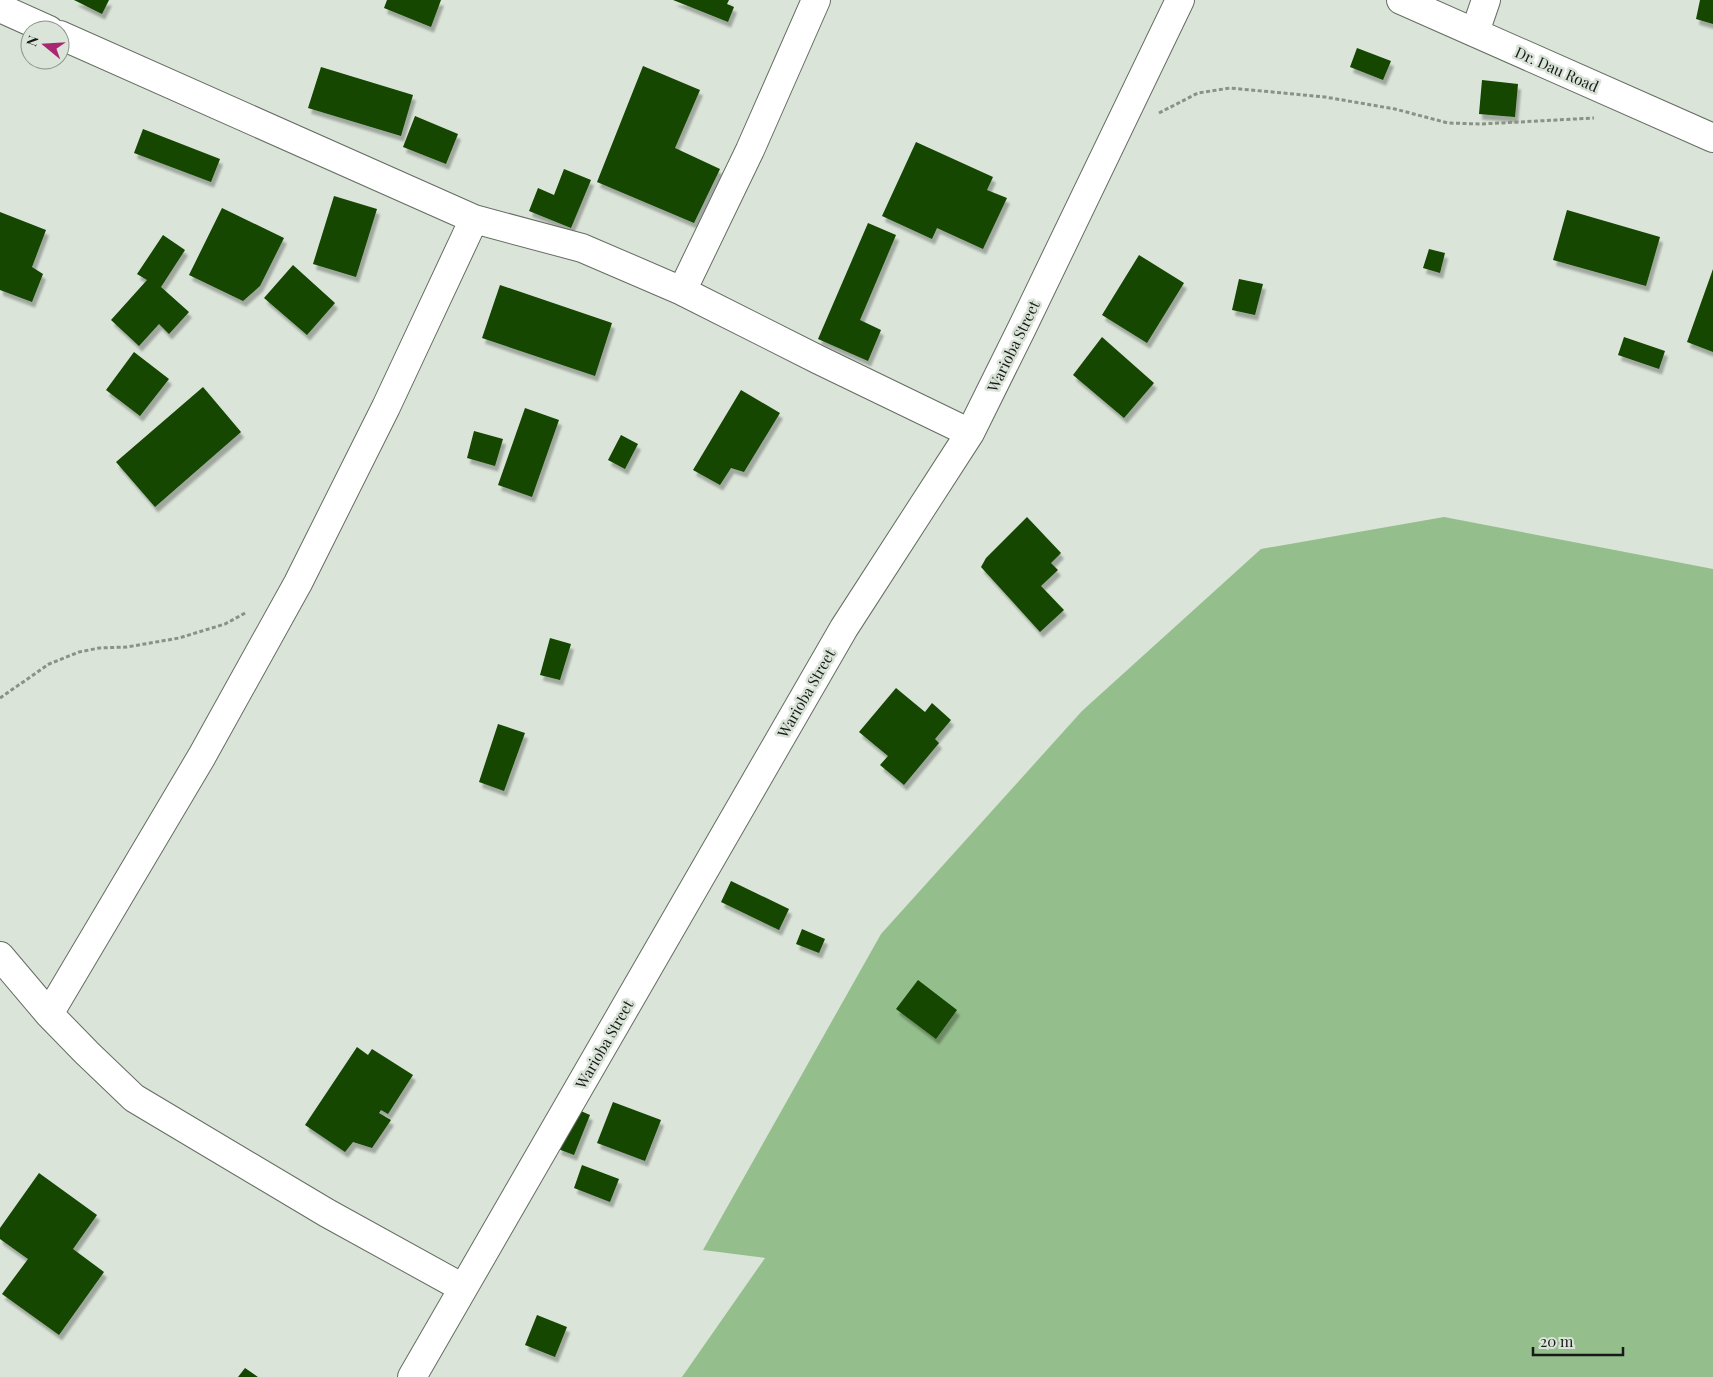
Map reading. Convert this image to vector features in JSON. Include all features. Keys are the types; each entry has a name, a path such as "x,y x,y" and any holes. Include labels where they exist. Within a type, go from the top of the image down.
{"street":[{"path":"682,291 754,141 816,0"},
{"name":"Warioba Street","path":"412,1377 844,628 970,433 1180,0"},
{"name":"Dr. Dau Road","path":"1401,0 1713,138"},
{"path":"1475,32 1486,0"},
{"path":"0,8 27,20"},
{"path":"70,39 474,219 582,248 682,291 970,433"},
{"path":"49,1014 202,756 298,583 386,407 474,219"},
{"path":"0,956 49,1014 134,1098 327,1213 463,1288"}],"path":[{"path":"1117,131 1162,112 1198,93 1230,88 1325,97 1395,109 1448,123 1481,124 1599,118"},
{"path":"0,698 49,664 79,652 99,648 127,647 179,638 225,624 250,611"}],"green space":[{"path":"1444,517 1713,569 1713,1377 682,1377 765,1258 703,1250 881,934 1082,711 1261,549"}],"building":[{"path":"74,0 109,0 102,14"},
{"path":"387,0 441,0 431,27 384,8"},
{"path":"673,0 729,0 727,4 734,7 728,22"},
{"path":"1700,0 1713,0 1713,24 1696,19"},
{"path":"1357,48 1391,61 1383,80 1350,67"},
{"path":"643,66 700,90 675,148 720,169 694,223 597,182"},
{"path":"321,67 413,95 401,136 308,108"},
{"path":"1482,80 1518,84 1515,117 1479,114"},
{"path":"415,116 458,134 446,164 403,147"},
{"path":"143,129 220,159 211,182 134,153"},
{"path":"916,142 993,177 987,190 1007,198 983,249 937,228 932,239 882,216"},
{"path":"564,169 591,180 571,228 529,211 538,188 554,195"},
{"path":"334,196 377,209 356,277 313,264"},
{"path":"222,208 284,238 260,286 243,301 189,275"},
{"path":"1567,210 1660,237 1646,286 1553,260"},
{"path":"0,212 46,230 32,267 43,274 32,302 0,290"},
{"path":"868,223 896,235 860,320 881,330 868,361 818,339"},
{"path":"163,235 185,250 161,287 189,312 169,334 159,324 139,346 111,320 147,280 137,274"},
{"path":"1429,249 1445,253 1440,273 1423,268"},
{"path":"1139,255 1184,283 1147,343 1102,315"},
{"path":"293,265 335,303 307,335 264,298"},
{"path":"1713,269 1713,352 1687,342"},
{"path":"1239,279 1263,284 1255,315 1232,310"},
{"path":"500,285 612,323 595,376 482,338"},
{"path":"1102,337 1154,383 1124,418 1073,375"},
{"path":"1624,337 1665,351 1659,369 1618,355"},
{"path":"134,352 169,379 140,416 106,390"},
{"path":"203,387 241,432 155,507 116,462"},
{"path":"741,390 780,413 744,472 731,468 720,485 693,470"},
{"path":"525,408 559,420 532,497 498,485"},
{"path":"474,431 503,439 495,466 467,458"},
{"path":"621,435 638,444 625,469 608,460"},
{"path":"1027,517 1061,553 1051,563 1058,570 1041,586 1064,610 1040,632 981,567 986,558"},
{"path":"550,638 571,644 560,680 540,675"},
{"path":"896,688 925,712 932,703 951,720 935,739 939,743 904,785 880,765 888,756 859,732"},
{"path":"498,724 525,733 504,791 479,782"},
{"path":"731,881 789,909 779,930 721,902"},
{"path":"802,929 825,939 819,953 796,944"},
{"path":"918,980 957,1010 936,1039 896,1009"},
{"path":"357,1047 368,1055 372,1049 413,1075 388,1114 381,1110 379,1113 391,1120 372,1148 353,1142 345,1152 305,1125"},
{"path":"613,1102 661,1120 645,1161 597,1143"},
{"path":"574,1108 590,1115 574,1155 558,1149"},
{"path":"582,1165 619,1179 610,1202 574,1188"},
{"path":"39,1173 97,1215 73,1249 104,1272 59,1335 2,1294 28,1259 0,1239 0,1228"},
{"path":"537,1315 567,1327 555,1357 525,1345"},
{"path":"245,1368 258,1377 238,1377"}]}
